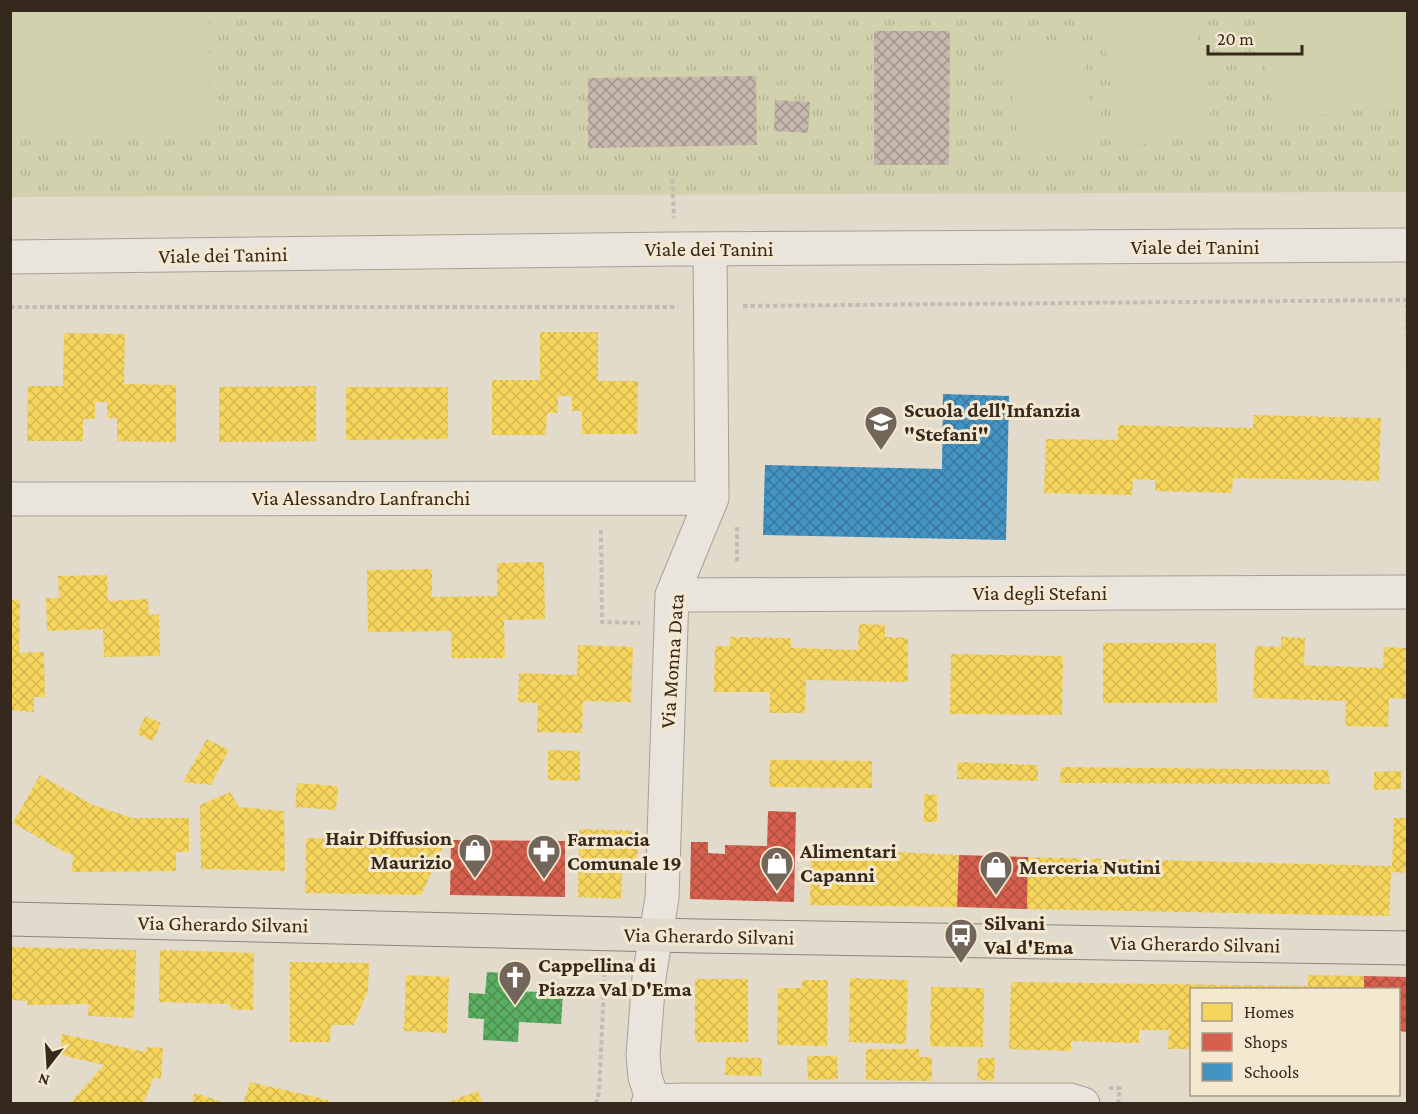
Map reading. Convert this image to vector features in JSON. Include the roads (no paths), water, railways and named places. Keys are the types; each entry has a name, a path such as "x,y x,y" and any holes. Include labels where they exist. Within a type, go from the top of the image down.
{"main road":[{"name":"Via Gherardo Silvani","path":"10,920 656,935 1407,948"}],"street":[{"name":"Viale dei Tanini","path":"10,257 710,249 1407,245"},
{"name":"Via Monna Data","path":"651,1103 645,1077 644,1055 649,977 662,898 672,595 712,498 710,249"},
{"name":"Via Alessandro Lanfranchi","path":"10,498 712,498"},
{"name":"Via degli Stefani","path":"672,595 1407,592"},
{"path":"651,1103 728,1100 1070,1100 1083,1104"}],"place":[{"name":"Scuola dell'Infanzia \"Stefani\"","path":"881,451"},
{"name":"Hair Diffusion Maurizio","path":"475,879"},
{"name":"Farmacia Comunale 19","path":"544,880"},
{"name":"Alimentari Capanni","path":"777,892"},
{"name":"Merceria Nutini","path":"996,896"},
{"name":"Silvani Val d'Ema","path":"961,964"},
{"name":"Cappellina di Piazza Val D'Ema","path":"515,1006"}]}
